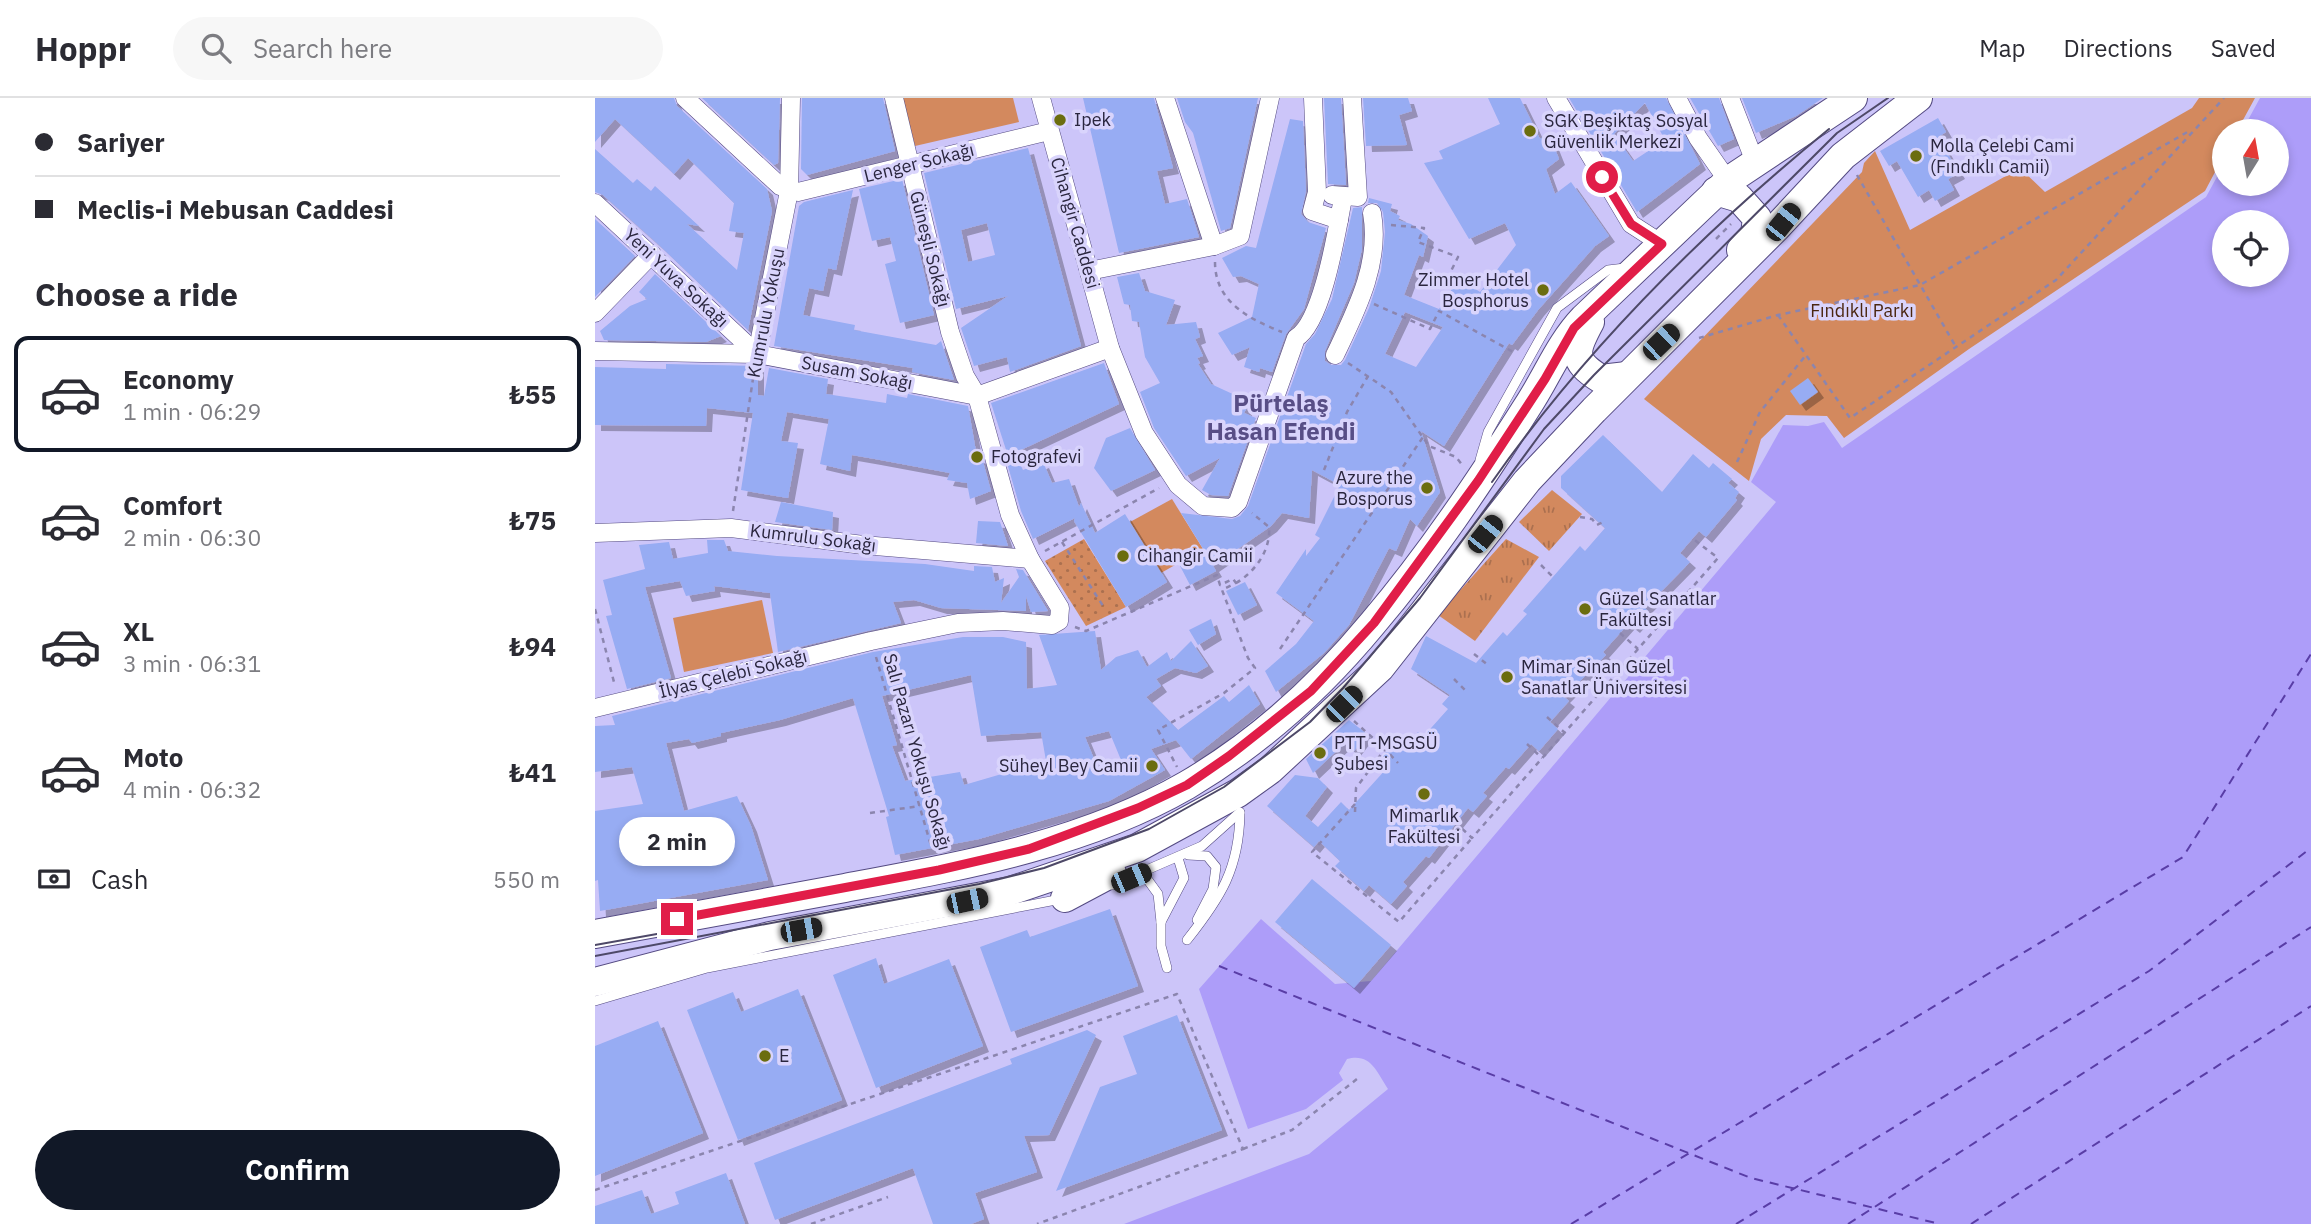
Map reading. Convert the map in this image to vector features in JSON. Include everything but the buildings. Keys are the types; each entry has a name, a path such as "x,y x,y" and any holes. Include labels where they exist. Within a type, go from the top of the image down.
{"main road":[{"path":"595,934 939,870 1029,849 1079,832 1187,785 1267,727 1330,672 1409,579 1545,379 1566,339 1602,301 1722,186 1853,98"},
{"path":"595,982 770,936 1010,891 1086,868 1240,802 1270,770 1380,668 1527,481 1627,376 1843,156 1918,98"},
{"path":"1722,186 1739,198 1757,218 1755,234 1735,257 1724,279"},
{"path":"1602,301 1578,344 1578,358 1587,370 1601,379 1627,376"},
{"path":"1065,898 1135,860 1155,840"}],"street":[{"path":"685,98 780,186 789,191"},
{"name":"Kumrulu Yokuşu","path":"757,354 789,191 791,98"},
{"name":"Güneşli Sokağı","path":"894,98 950,332 965,376 977,396 1010,515 1030,559 1060,608 1059,621"},
{"name":"Cihangir Caddesi","path":"1041,98 1109,348 1144,433 1175,480 1203,506 1232,508 1238,502"},
{"path":"1165,98 1214,246"},
{"path":"1090,271 1214,246 1240,236 1270,98"},
{"path":"1313,98 1317,192 1312,211 1339,220"},
{"path":"1238,502 1296,338 1302,334 1313,313 1328,270 1339,220 1350,198 1352,98"},
{"path":"1556,98 1631,224 1662,244"},
{"path":"1677,98 1722,186"},
{"path":"1730,98 1755,162"},
{"name":"Lenger Sokağı","path":"789,191 798,192 911,166 1049,131"},
{"path":"1317,192 1350,198"},
{"name":"Yeni Yuva Sokağı","path":"595,203 757,354"},
{"path":"1335,355 1362,298 1376,236 1373,219"},
{"path":"595,313 652,254"},
{"path":"977,396 1109,348"},
{"name":"Susam Sokağı","path":"595,351 757,354 977,396"},
{"name":"Kumrulu Sokağı","path":"595,533 731,528 863,545 1030,559"},
{"name":"İlyas Çelebi Sokağı","path":"595,708 871,641 958,623 1003,621 1052,625 1059,621"}],"lane":[{"path":"1478,480 1488,432 1557,308 1608,270 1637,267"},
{"path":"1180,857 1207,856 1216,867 1213,888 1187,940 1228,882 1237,854 1240,802"},
{"path":"595,1000 707,968 1065,898 1131,878 1212,840 1240,802"},
{"path":"1161,922 1184,878 1180,857"},
{"path":"1131,878 1145,876 1158,894 1161,946 1167,968"}],"path":[{"path":"1778,315 1850,418 2056,280 2224,98"},
{"path":"1699,338 1778,315 1920,285 2195,127"},
{"path":"1853,169 1956,347"},
{"path":"1373,219 1424,228 1418,242 1458,257 1447,278"},
{"path":"1716,239 1731,224"},
{"path":"1214,246 1215,275 1230,304 1259,323 1296,338"},
{"path":"1362,298 1430,329 1439,311 1515,353"},
{"name":"Kumrulu Yokuşu","path":"731,528 757,354"},
{"path":"1335,355 1391,392 1429,446 1456,457 1478,480"},
{"path":"1737,462 1760,412 1807,355"},
{"path":"1324,470 1347,412 1368,376"},
{"path":"1280,649 1423,437"},
{"path":"1030,559 1175,480"},
{"path":"1187,785 1158,730 1224,693 1255,668 1248,658 1222,590 1251,574 1270,540 1269,527 1238,502"},
{"path":"1580,517 1592,519 1597,525 1605,521"},
{"path":"1355,804 1312,852 1399,922 1718,558 1692,538"},
{"path":"1062,542 1105,609"},
{"path":"1541,565 1553,577"},
{"path":"1059,621 1086,631 1217,575 1220,585 1233,579 1236,583"},
{"path":"595,609 619,703"},
{"path":"1620,633 1638,649"},
{"name":"Salı Pazarı Yokuşu Sokağı","path":"871,641 939,870"},
{"path":"1474,654 1488,665"},
{"path":"1454,679 1466,691"},
{"path":"1346,714 1398,763"},
{"path":"1547,717 1565,733"},
{"path":"1527,744 1542,758"},
{"path":"1355,812 1356,788 1385,749"},
{"path":"870,814 920,806"},
{"path":"1455,822 1472,838"},
{"path":"595,1190 1178,994 1243,1149"},
{"path":"1037,1224 1291,1130 1357,1079"},
{"path":"811,1224 888,1196"}],"green space":[{"path":"903,98 1013,98 1019,122 915,146"},
{"name":"Fındıklı Parkı","path":"2199,98 2255,98 2244,119 2212,119 2212,178 2205,191 1969,349 1844,438 1827,416 1786,415 1761,439 1749,481 1644,399 1862,172 1864,163 1875,151 1910,230 2020,168 2045,192 2192,108"},
{"path":"1552,490 1582,514 1549,551 1519,522"},
{"path":"1172,499 1203,549 1161,573 1130,522"},
{"path":"1084,539 1126,607 1086,626 1045,561"},
{"path":"1506,539 1539,557 1475,641 1438,615"},
{"path":"762,600 773,653 684,672 673,618"}],"shaded area":[{"path":"2260,98 2311,98 2311,1224 1124,1224 1309,1154 1388,1089 1367,1061 1347,1059 1339,1073 1343,1080 1306,1109 1248,1129 1199,989 1261,919 1335,984 1371,981 1776,502 1751,482 1783,425 1808,426 1824,422 1842,448 2206,197 2212,186 2212,196 2289,196 2289,119 2249,119"}],"ferry route":[{"path":"1571,1224 2183,857 2311,654"},
{"path":"1736,1224 2149,971 2311,848"},
{"path":"1848,1224 2311,927"},
{"path":"1219,966 1751,1178 1940,1224"},
{"path":"1971,1224 2311,1006"}],"tram line":[{"path":"595,956 979,884 1044,868 1149,829 1224,787 1310,722 1343,688 1420,598 1544,429 1594,375 1837,133 1888,98"},
{"path":"1492,482 1567,385 1649,294 1736,209 1829,129"},
{"path":"595,945 685,929"}],"place":[{"name":"Ipek","path":"1060,120"},
{"name":"SGK Beşiktaş Sosyal Güvenlik Merkezi","path":"1530,131"},
{"name":"Molla Çelebi Cami (Fındıklı Camii)","path":"1916,156"},
{"name":"Zimmer Hotel Bosphorus","path":"1543,290"},
{"name":"Fotografevi","path":"977,457"},
{"name":"Azure the Bosporus","path":"1427,488"},
{"name":"Cihangir Camii","path":"1123,556"},
{"name":"Güzel Sanatlar Fakültesi","path":"1585,609"},
{"name":"Mimar Sinan Güzel Sanatlar Üniversitesi","path":"1507,677"},
{"name":"PTT -MSGSÜ Şubesi","path":"1320,753"},
{"name":"Süheyl Bey Camii","path":"1152,766"},
{"name":"Mimarlık Fakültesi","path":"1424,794"},
{"name":"E","path":"765,1056"}],"district":[{"name":"Pürtelaş Hasan Efendi","path":"1281,418"}],"route":[{"path":"677,919 939,870 1029,849 1118,817 1187,785 1267,727 1311,691 1374,623 1409,579 1478,481 1545,379 1574,328 1662,244 1631,224 1602,177"}]}
